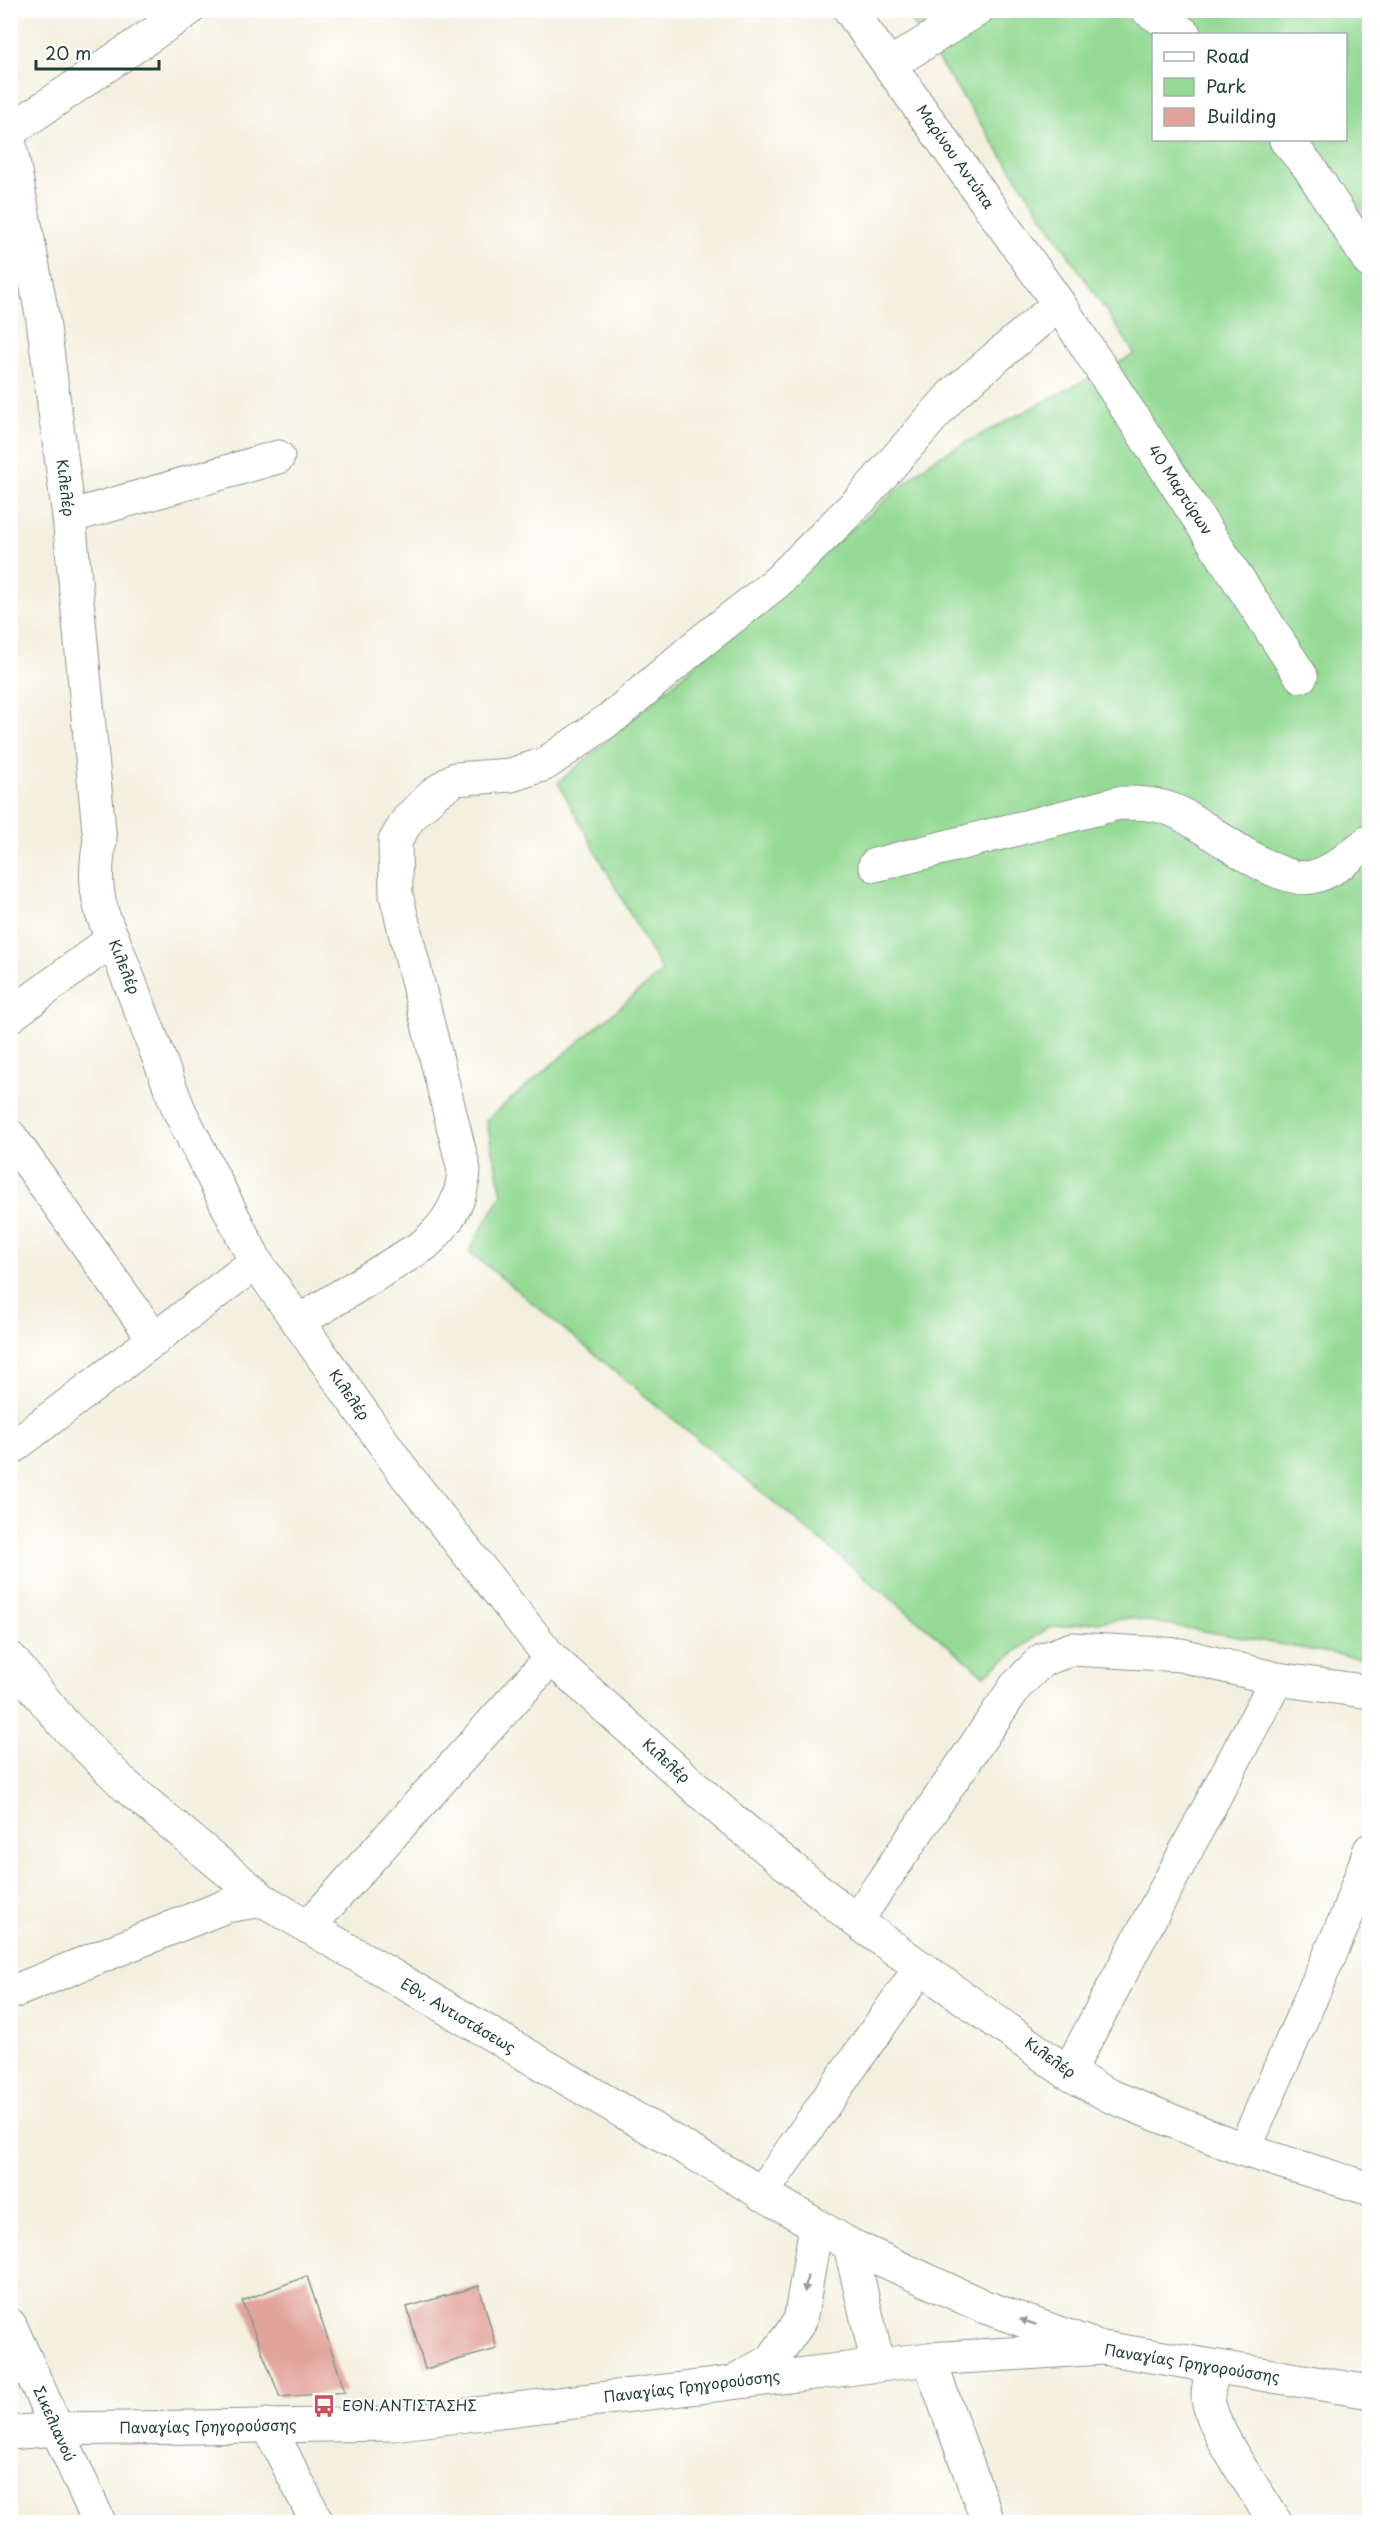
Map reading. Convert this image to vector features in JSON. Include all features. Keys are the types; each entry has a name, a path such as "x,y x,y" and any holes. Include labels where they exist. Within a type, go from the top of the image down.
{"street":[{"path":"10,131 188,10"},
{"name":"Μαρίνου Αντύπα","path":"850,10 1059,304"},
{"path":"889,65 977,10"},
{"path":"1148,10 1182,33"},
{"path":"1287,141 1309,168 1370,262"},
{"name":"Κιλελέρ","path":"10,145 43,320 69,518 100,841 96,859 96,889 101,916 113,939 179,1110 256,1262 406,1475 551,1658 724,1813 856,1921 1068,2073 1107,2095 1244,2150 1370,2189"},
{"path":"298,1322 424,1245 442,1230 457,1205 463,1186 464,1170 396,895 395,841 410,818 435,793 456,779 511,775 545,764 614,716 697,645 776,583 859,501 953,394 1059,304"},
{"name":"40 Μαρτύρων","path":"1059,304 1301,676"},
{"path":"69,518 278,457"},
{"path":"875,865 1119,803 1152,804 1177,812 1280,873 1310,878 1334,868 1370,841"},
{"path":"10,1016 113,939"},
{"path":"10,1136 155,1340"},
{"path":"10,1449 256,1262"},
{"path":"856,1921 1016,1686 1042,1660 1072,1649 1181,1655 1277,1679 1370,1692"},
{"name":"Εθν. Αντιστάσεως","path":"10,1658 63,1723 126,1786 263,1900 850,2245 985,2307 1103,2348"},
{"path":"308,1927 551,1658"},
{"path":"1068,2073 1277,1679"},
{"path":"1244,2150 1346,1918 1370,1850"},
{"path":"10,1993 226,1906 263,1900"},
{"path":"761,2194 921,1966"},
{"path":"730,2383 772,2360 800,2321 816,2226"},
{"path":"850,2245 878,2365"},
{"name":"Σικελιανού","path":"10,2325 99,2523"},
{"name":"Παναγίας Γρηγορούσσης","path":"10,2433 55,2429 392,2424 929,2359 1103,2348 1370,2392"},
{"path":"929,2359 988,2523"},
{"path":"1216,2368 1209,2384 1209,2403 1218,2428 1275,2523"},
{"path":"268,2426 317,2523"}],"green space":[{"path":"905,11 1369,11 1369,1660 1130,1618 1048,1628 984,1675 469,1251 502,1194 486,1120 662,972 558,783 932,460 1135,354"}],"building":[{"path":"307,2276 345,2392 280,2397 242,2301"},
{"path":"479,2286 497,2349 425,2369 407,2307"}],"place":[{"name":"ΕΘΝ.ΑΝΤΙΣΤΑΣΗΣ","path":"324,2406"}]}
